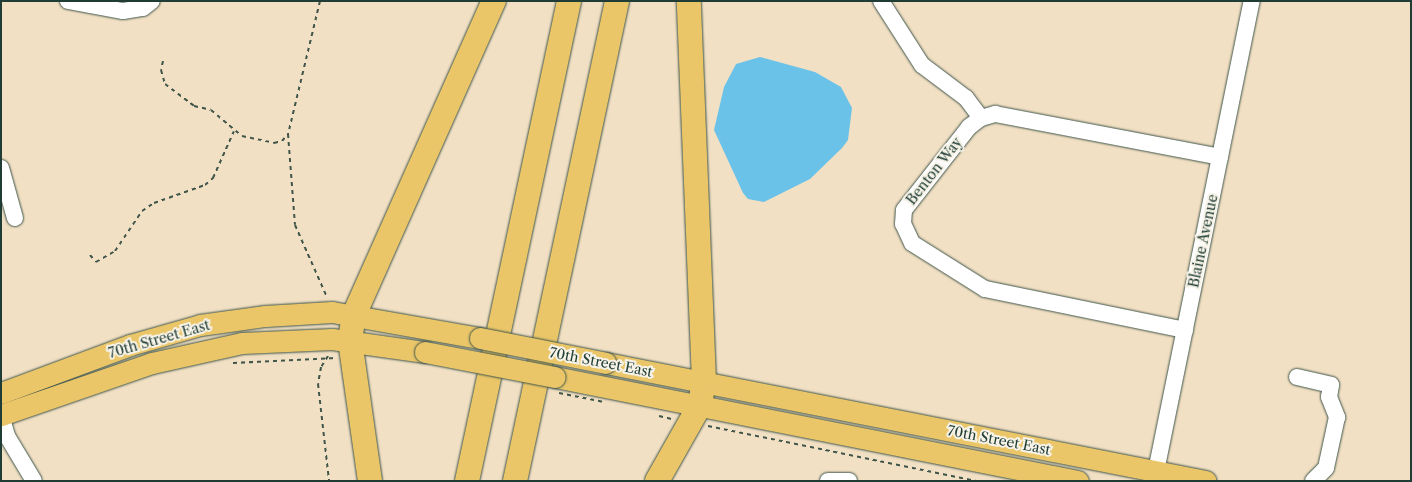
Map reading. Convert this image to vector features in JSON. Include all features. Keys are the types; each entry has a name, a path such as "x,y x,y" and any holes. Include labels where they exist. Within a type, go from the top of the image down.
{"highway":[{"path":"370,481 336,346 343,314 494,1"},
{"path":"467,481 569,1"},
{"path":"515,481 617,1"},
{"path":"657,481 695,414 704,381 689,1"}],"main road":[{"name":"70th Street East","path":"1,392 130,345 200,325 265,316 343,314 429,328 704,381 1155,476 1206,481"},
{"name":"70th Street East","path":"1,415 174,357 242,343 336,346 425,352 606,397 1078,481"}],"street":[{"path":"68,1 122,11 150,6 152,1"},
{"path":"881,1 922,65 966,98 980,118 1005,114 1220,157"},
{"name":"Blaine Avenue","path":"1155,476 1252,1"},
{"name":"Benton Way","path":"980,118 969,127 907,205 903,224 912,242 985,289 1185,330"},
{"path":"1,168 15,218"},
{"path":"1297,377 1331,385 1329,397 1337,416 1326,468 1313,481"},
{"path":"1,415 7,436 34,481"},
{"path":"828,481 849,481"}],"path":[{"path":"320,1 288,134 295,225 343,314"},
{"path":"162,61 161,70 166,84 194,106 210,110 234,131 250,140 274,143 282,141 288,134"},
{"path":"90,255 96,262 115,251 142,211 154,203 205,185 213,178 234,131"},
{"path":"228,363 336,346"},
{"path":"329,481 318,384 321,367 336,346"},
{"path":"656,415 695,414 977,481"}],"water":[{"path":"760,57 815,72 841,87 852,108 848,140 842,148 810,179 764,202 748,199 743,193 714,130 724,87 736,64"}]}
